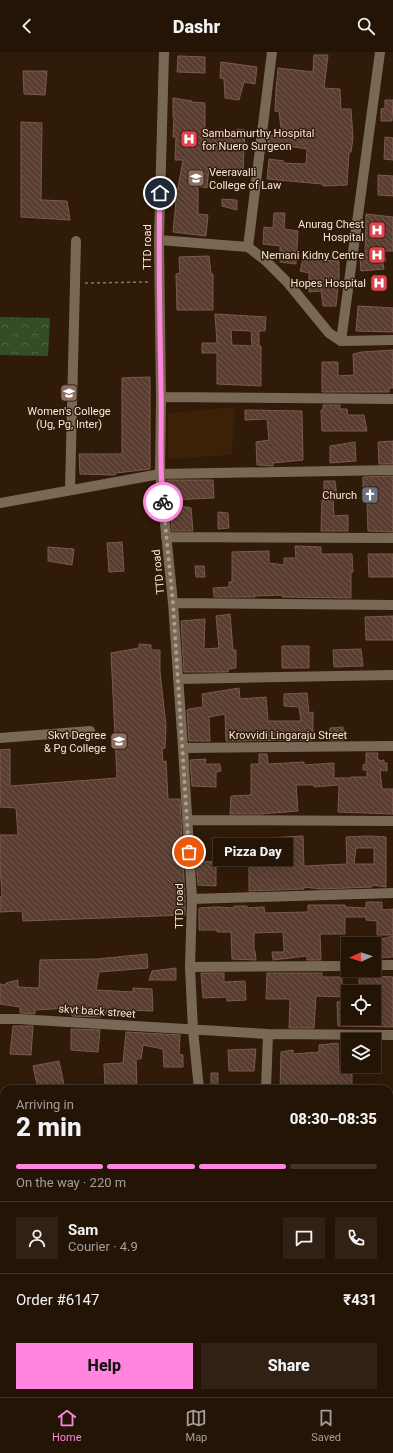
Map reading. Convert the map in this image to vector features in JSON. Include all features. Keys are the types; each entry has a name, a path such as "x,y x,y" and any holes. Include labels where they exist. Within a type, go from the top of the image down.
{"street":[{"name":"TTD road","path":"164,52 159,240 161,397 160,474 173,603 183,748 192,899 190,967 193,1030 199,1085"},
{"path":"248,247 272,52"},
{"path":"341,341 380,52"},
{"path":"159,240 248,247 265,260 288,283 329,333 341,341 393,340"},
{"path":"70,490 76,241"},
{"path":"161,397 393,399"},
{"path":"0,503 160,474 393,470"},
{"path":"166,537 393,538"},
{"path":"173,603 393,605"},
{"path":"178,679 393,675"},
{"path":"0,738 90,731"},
{"name":"Krovvidi Lingaraju Street","path":"183,748 393,746"},
{"path":"187,820 393,820"},
{"path":"192,899 393,893"},
{"path":"381,965 393,965"},
{"path":"190,967 341,966"},
{"name":"skvt back street","path":"0,1019 41,1020 268,1034 393,1035"},
{"path":"266,1085 268,1034"}],"path":[{"path":"75,283 160,282"}],"shaded area":[{"path":"235,407 232,455 168,459 168,413"}],"green space":[{"path":"0,317 50,318 48,356 0,355"}],"building":[{"path":"314,55 328,55 324,88 340,89 341,109 351,109 353,138 351,152 349,152 347,185 323,186 322,184 267,179 269,159 284,161 283,163 306,164 307,149 268,143 268,135 282,136 279,112 275,111 278,68 313,72"},
{"path":"178,56 205,57 205,73 177,72"},
{"path":"221,62 257,67 255,84 244,82 239,100 225,98 224,79 220,78"},
{"path":"23,71 47,71 45,95 24,94"},
{"path":"173,98 205,103 205,130 213,131 213,137 236,136 237,129 245,130 243,171 209,167 207,188 198,186 198,214 208,215 206,236 173,232 176,201 175,188 178,188 183,160 175,160 176,137 173,137"},
{"path":"385,100 393,100 392,121 381,121 381,109 385,108"},
{"path":"21,122 42,123 41,200 67,201 70,220 21,217"},
{"path":"385,137 393,138 393,160 384,159"},
{"path":"378,175 393,176 393,196 378,195"},
{"path":"222,199 237,200 237,210 222,206"},
{"path":"274,213 285,213 284,229 298,231 296,264 280,262 280,246 263,244 264,227 273,228"},
{"path":"366,214 393,217 393,251 384,251 386,261 383,262 384,269 361,271 360,257 365,257"},
{"path":"209,256 211,274 213,274 213,310 177,310 176,274 180,273 179,257"},
{"path":"303,259 339,261 336,306 323,306 321,291 309,292 309,273 300,271"},
{"path":"358,306 393,308 393,332 356,331"},
{"path":"215,314 266,317 265,331 259,331 259,346 261,346 261,386 217,384 217,353 202,353 202,343 217,343","holes":["231,330 251,331 252,346 232,345"]},
{"path":"393,350 393,388 389,388 389,392 322,392 322,362 338,362 338,376 354,375 353,354"},
{"path":"150,377 150,469 116,473 115,475 80,474 79,454 122,454 122,378"},
{"path":"323,405 340,405 340,409 347,409 348,415 364,415 367,431 322,431 321,410 323,410"},
{"path":"245,410 302,411 303,460 273,463 273,466 257,465 256,442 269,440 267,419 245,420"},
{"path":"393,441 393,464 379,464 378,442"},
{"path":"355,442 356,461 330,463 330,446"},
{"path":"393,476 393,532 368,531 367,502 363,502 363,477"},
{"path":"167,480 213,480 214,498 169,500"},
{"path":"324,481 335,481 337,497 333,498 334,516 348,515 348,531 321,531"},
{"path":"171,504 191,508 193,531 172,531"},
{"path":"218,512 228,513 229,528 218,529"},
{"path":"122,542 124,571 109,572 107,543"},
{"path":"295,546 321,547 321,554 352,554 353,572 351,572 351,598 282,597 282,595 254,596 255,597 214,597 213,588 229,587 229,582 232,582 232,552 269,551 269,563 284,565 284,558 296,558"},
{"path":"48,547 74,549 72,565 48,561"},
{"path":"368,554 393,554 393,577 369,577"},
{"path":"195,566 204,566 205,577 196,577"},
{"path":"230,614 233,650 236,650 236,668 229,669 228,672 184,672 181,621 205,619 204,649 219,648 216,616"},
{"path":"393,616 393,640 366,640 365,617"},
{"path":"139,644 151,645 151,650 160,650 160,672 166,726 165,748 162,749 163,762 166,761 168,799 180,799 185,915 23,921 22,911 0,912 0,897 2,896 0,835 18,835 16,808 0,807 0,750 10,749 10,786 117,778 111,653 139,648"},
{"path":"282,646 309,646 309,668 282,668"},
{"path":"361,649 363,666 334,667 333,650"},
{"path":"239,688 240,699 266,697 268,721 301,721 299,707 284,706 284,694 307,693 309,713 313,712 313,740 226,741 225,714 209,717 210,741 189,741 187,710 203,707 202,694"},
{"path":"343,727 344,740 329,740 330,728"},
{"path":"366,753 378,753 377,759 379,759 379,761 384,760 384,763 387,763 387,771 380,770 382,789 393,789 393,814 338,812 339,785 314,787 314,785 296,785 298,811 261,814 230,814 231,796 251,795 251,764 259,764 259,754 267,754 268,764 304,762 304,765 334,763 334,778 351,778 367,777 367,770 363,770 363,765 366,764"},
{"path":"206,759 205,764 220,764 221,771 216,772 216,787 192,786 190,760"},
{"path":"303,836 304,866 347,864 346,837 386,837 386,887 372,885 372,887 321,889 304,887 304,889 249,891 249,865 270,864 268,838","holes":["356,848 374,848 374,864 354,864"]},
{"path":"196,861 216,862 216,886 198,885"},
{"path":"366,902 382,902 382,910 393,909 393,935 377,935 377,921 366,920 366,917 345,917 345,934 320,934 321,960 307,960 307,956 273,960 272,952 284,952 283,932 254,933 254,951 256,960 232,959 231,932 199,930 199,908 234,908 234,906 247,906 247,908 264,907 265,913 308,912 308,905 345,905 345,907 366,908"},
{"path":"393,936 393,957 381,958 381,939"},
{"path":"147,954 148,968 99,972 96,990 133,992 133,988 152,989 153,1011 108,1011 107,1014 101,1013 101,1017 72,1016 72,1014 67,1014 68,1008 35,1010 35,1014 20,1013 20,1007 0,1004 0,984 6,985 6,983 18,980 18,987 39,988 40,960 97,959"},
{"path":"176,968 176,980 149,980 152,971"},
{"path":"201,973 224,973 224,982 245,981 246,1000 227,1001 227,997 203,998"},
{"path":"267,973 322,973 322,977 342,977 341,997 316,996 314,1028 289,1028 290,999 266,999"},
{"path":"359,977 393,977 393,1027 338,1026 337,1002 341,1002 341,1025 381,1025 381,985 359,985"},
{"path":"13,1026 33,1026 31,1055 10,1054"},
{"path":"71,1029 100,1030 98,1052 71,1050"},
{"path":"126,1032 180,1035 179,1054 183,1055 183,1067 164,1067 163,1049 143,1045 141,1059 136,1059 137,1085 105,1085 104,1064 123,1063"},
{"path":"338,1043 339,1072 352,1074 352,1085 280,1085 281,1052 293,1050 293,1054 319,1052 319,1045"},
{"path":"256,1049 254,1071 229,1071 228,1050"},
{"path":"59,1061 64,1085 37,1085 33,1066"},
{"path":"211,1073 218,1073 218,1085 211,1085"}],"way so far":[{"path":"163,502 173,603 189,852"}],"place":[{"name":"Sambamurthy Hospital for Nuero Surgeon","path":"189,139"},
{"name":"Veeravalli College of Law","path":"196,178"},
{"name":"Anurag Chest Hospital","path":"377,230"},
{"name":"Nemani Kidny Centre","path":"377,255"},
{"name":"Hopes Hospital","path":"379,283"},
{"name":"Women's College (Ug, Pg, Inter)","path":"69,393"},
{"name":"Church","path":"370,495"},
{"name":"Skvt Degree & Pg College","path":"119,741"},
{"name":"Pizza Day","path":"189,852"}],"route":[{"path":"160,193 160,474 163,502"}]}
